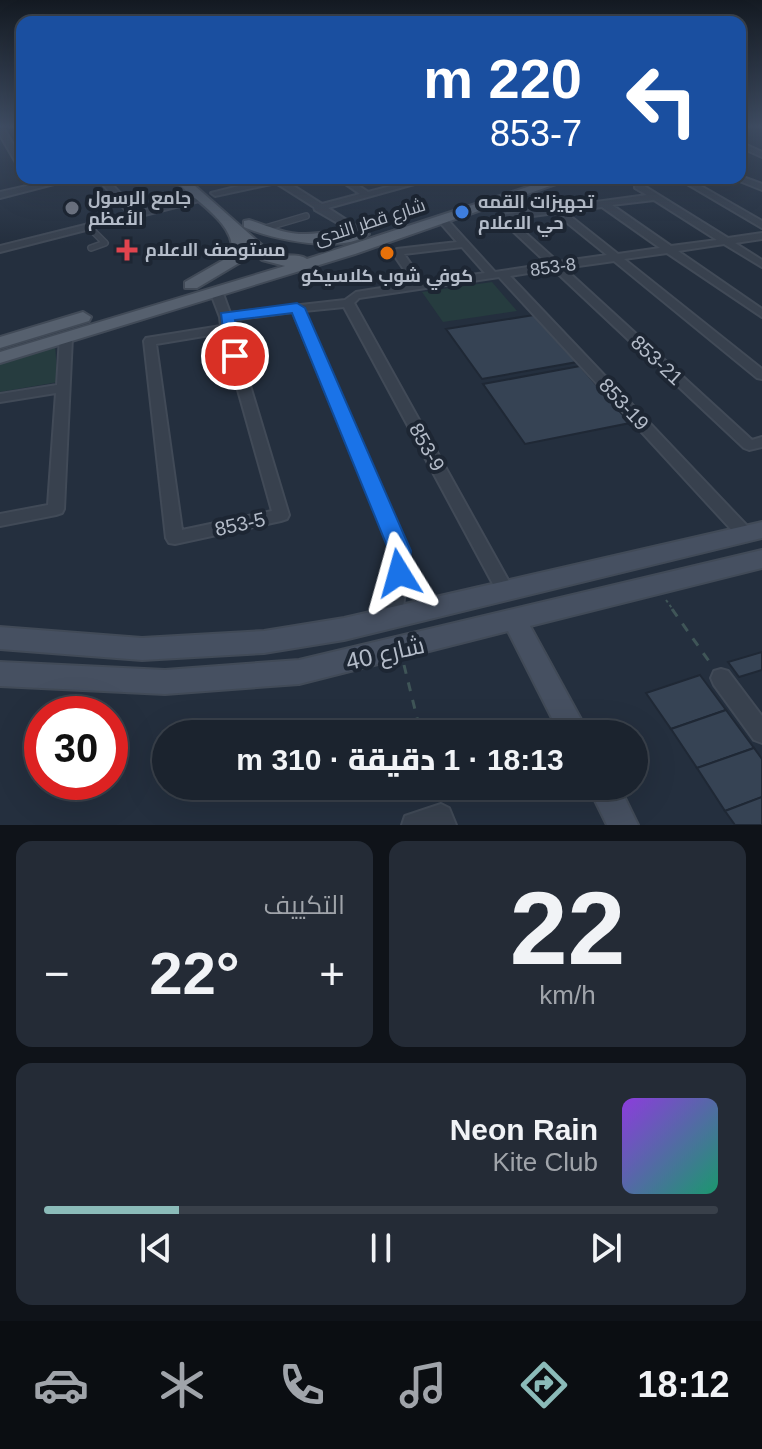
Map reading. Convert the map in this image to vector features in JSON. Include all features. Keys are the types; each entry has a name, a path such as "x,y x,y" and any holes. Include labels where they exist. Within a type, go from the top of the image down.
{"main road":[{"path":"189,184 209,196"},
{"path":"200,184 267,257 279,260 302,260 442,219"},
{"name":"شارع قطر الندى","path":"0,343 519,184"},
{"name":"شارع قطر الندى","path":"0,358 549,184"},
{"path":"224,211 282,238 304,241 362,234"},
{"path":"191,285 239,257 241,243 224,211"},
{"path":"216,291 270,269 279,260 280,254 254,227"},
{"name":"شارع 40","path":"0,638 142,649 224,646 310,636 754,532"},
{"name":"شارع 40","path":"0,674 165,682 317,668 762,559"},
{"path":"515,621 568,720"},
{"path":"310,636 317,668"},
{"path":"610,800 623,825"}],"street":[{"path":"1,193 26,184"},
{"path":"107,184 136,216"},
{"path":"0,249 256,184"},
{"path":"283,184 362,234"},
{"path":"350,184 367,195"},
{"path":"318,208 409,184"},
{"path":"691,184 762,225"},
{"path":"638,186 762,264"},
{"path":"556,266 503,217 655,197"},
{"path":"604,204 762,314"},
{"path":"557,210 762,375"},
{"name":"853-19","path":"442,219 754,532"},
{"name":"853-8","path":"227,323 297,308 348,303 356,295 762,236"},
{"path":"420,286 397,252 464,244"},
{"name":"853-21","path":"556,266 749,445 762,442"},
{"path":"216,291 227,323"},
{"name":"853-9","path":"348,303 506,592"},
{"path":"297,308 400,551 392,618"},
{"name":"853-5","path":"227,323 281,515 175,538 150,341 227,323"},
{"path":"0,520 56,509 66,337"},
{"path":"0,398 64,388"},
{"path":"721,678 762,733"},
{"path":"414,825 441,816 444,825"}],"lane":[{"path":"254,227 306,216"},
{"path":"89,227 105,243 91,248"}],"path":[{"path":"656,587 721,678"},
{"path":"401,649 418,720"}],"green space":[{"path":"492,282 517,311 443,322 422,292"},
{"path":"55,346 58,382 0,392 0,364"}],"building":[{"path":"534,315 577,362 482,379 446,329"},
{"path":"580,366 630,423 525,444 483,384"},
{"path":"762,652 762,670 739,677 728,662"},
{"path":"700,675 726,710 671,729 646,693"},
{"path":"726,710 754,748 697,768 671,729"},
{"path":"754,748 762,759 762,797 725,811 697,768"},
{"path":"762,797 762,825 735,825 725,811"}],"place":[{"name":"جامع الرسول الأعظم","path":"72,208"},
{"name":"تجهيزات القمه حي الاعلام","path":"462,212"},
{"name":"مستوصف الاعلام","path":"127,250"},
{"name":"كوفي شوب كلاسيكو","path":"387,253"}],"route":[{"path":"235,356 226,317 297,308 400,551 399,573"}]}
